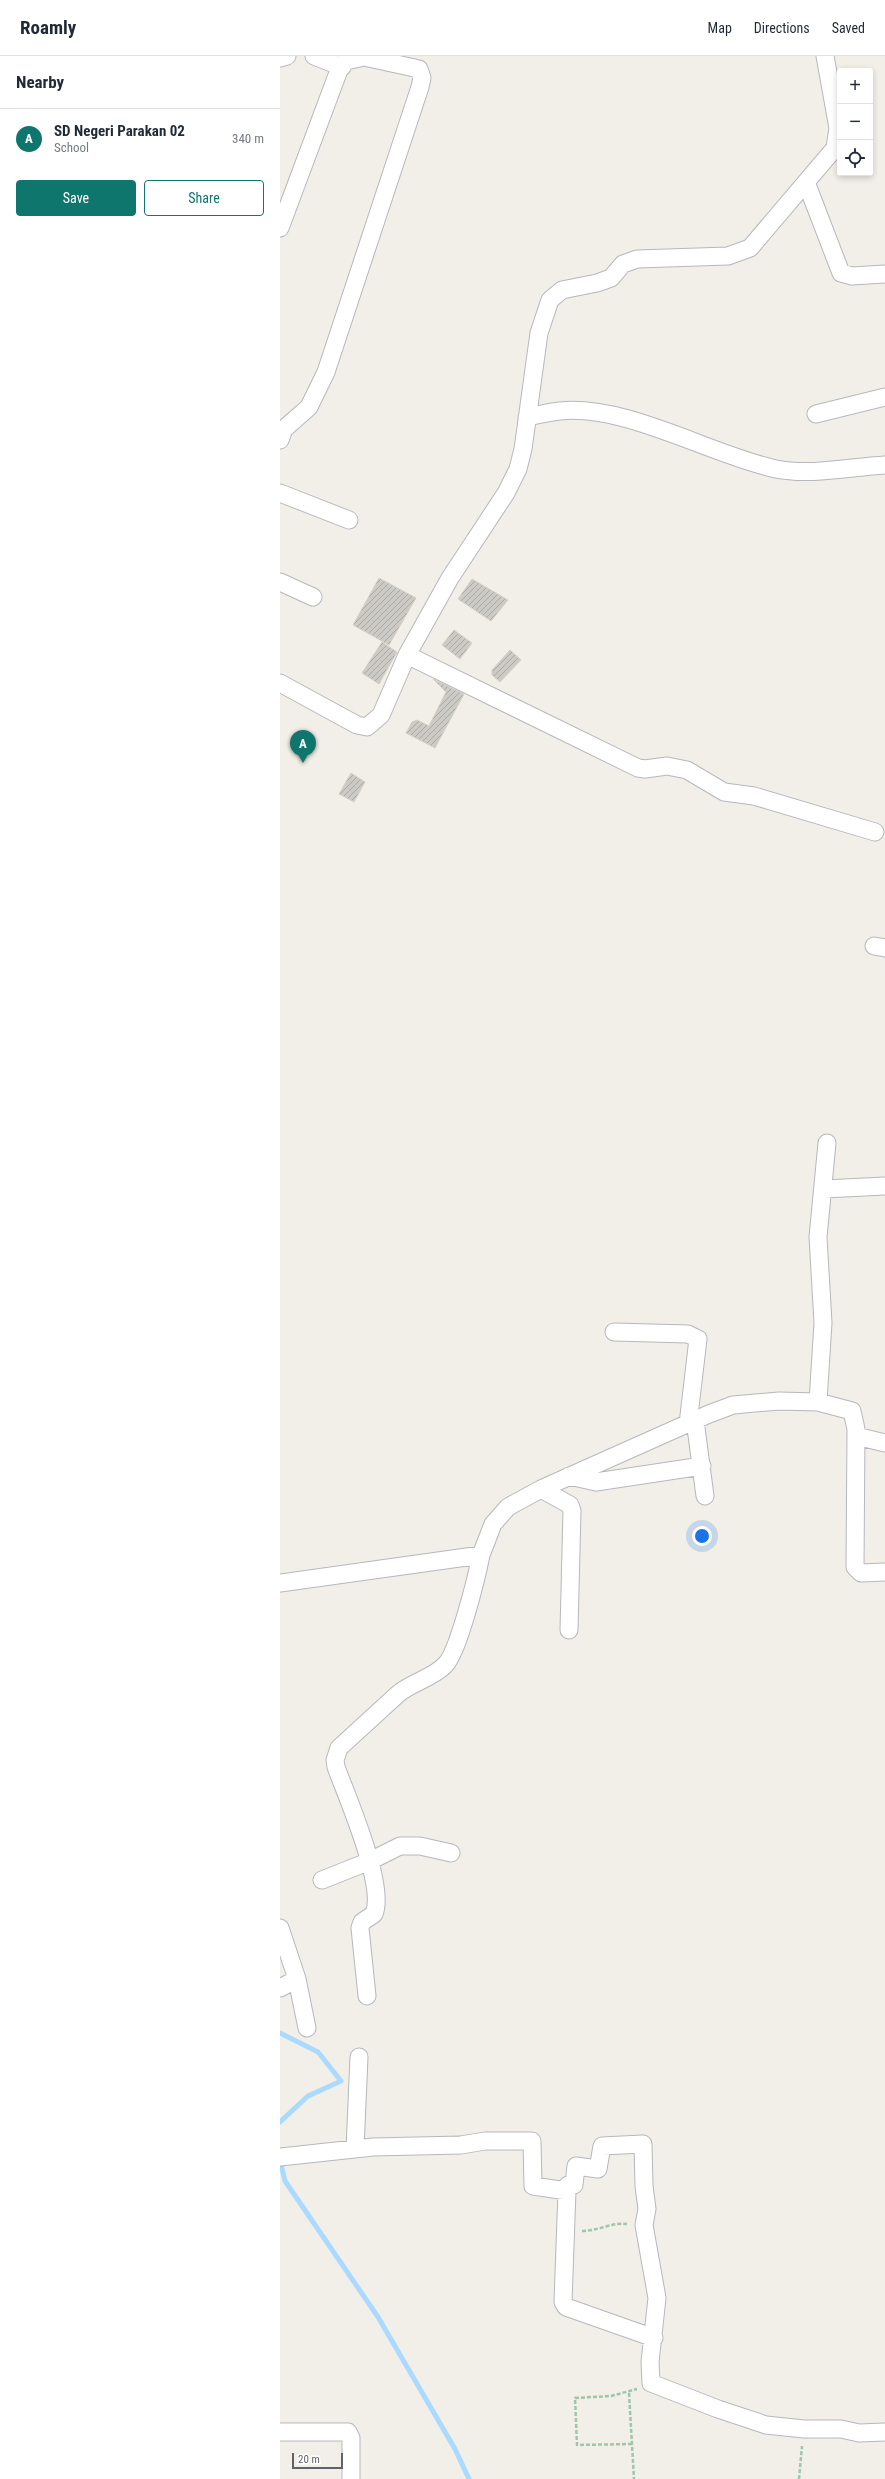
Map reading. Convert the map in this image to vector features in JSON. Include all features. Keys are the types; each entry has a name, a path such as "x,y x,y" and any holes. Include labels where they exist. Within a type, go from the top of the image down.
{"street":[{"path":"280,58 287,56"},
{"path":"314,56 342,67"},
{"path":"280,683 349,721 367,727 375,722 381,715 407,655 450,578 506,492 518,469 539,332 550,300 554,295 574,286 604,281 611,278 623,264 636,259 728,256 740,252 757,241 832,152 836,142 838,128 825,56"},
{"path":"280,228 342,67 346,61 364,57 411,66 419,69 422,78 326,372 309,407 281,430"},
{"path":"806,182 841,273 852,276 885,274"},
{"path":"816,414 885,397"},
{"path":"527,417 561,410 585,411 617,416 776,469 809,470 885,465"},
{"path":"280,493 349,520"},
{"path":"280,582 313,597"},
{"path":"407,655 638,768 645,769 667,766 687,770 724,792 754,796 875,832"},
{"path":"818,1402 823,1323 818,1237 824,1189 827,1142"},
{"path":"824,1189 885,1186"},
{"path":"614,1332 688,1334 698,1339 692,1422 702,1466 705,1496"},
{"path":"367,1996 360,1928 362,1922 372,1916 376,1906 370,1861 336,1767 336,1754 339,1748 408,1685 437,1671 450,1660 474,1588 481,1555 493,1524 500,1514 541,1489 733,1405 772,1401 818,1402 852,1411 855,1418 854,1567 861,1573 885,1572"},
{"path":"856,1436 885,1443"},
{"path":"570,1476 596,1482 702,1466"},
{"path":"541,1489 570,1505 572,1511 569,1630"},
{"path":"280,1583 481,1555"},
{"path":"322,1880 370,1861 400,1846 420,1846 451,1853"},
{"path":"280,1928 297,1979 307,2028"},
{"path":"280,1988 297,1979"},
{"path":"355,2149 359,2057"},
{"path":"280,2157 355,2149 461,2145 485,2141 532,2141 532,2186 567,2191"},
{"path":"654,2338 566,2307 563,2302 568,2185 574,2185 576,2166 598,2169 602,2146 643,2144 644,2186 647,2209 644,2225 657,2298 654,2338 650,2362 651,2382 743,2418 766,2425 804,2429 841,2429 859,2433 885,2432"},
{"path":"280,2432 348,2432 351,2438 351,2479"}],"path":[{"path":"566,2231 592,2231 616,2223 644,2225"},
{"path":"632,2444 577,2444 575,2398 629,2393 651,2382"},
{"path":"629,2393 634,2479"},
{"path":"799,2479 804,2429"}],"building":[{"path":"379,578 416,598 389,645 353,625"},
{"path":"472,579 508,600 491,621 458,599"},
{"path":"454,630 472,643 460,659 442,645"},
{"path":"382,642 397,652 379,684 362,673"},
{"path":"510,650 521,660 500,682 492,675 492,670"},
{"path":"433,679 464,694 435,748 406,733 412,722 417,720 429,726 446,692"},
{"path":"351,773 365,782 354,802 339,794"}],"waterway":[{"path":"280,2033 318,2052 341,2081 308,2096 280,2122"},
{"path":"280,2160 285,2181 378,2317 455,2449 469,2479"}],"place":[{"name":"SD Negeri Parakan 02","path":"303,763"}]}
